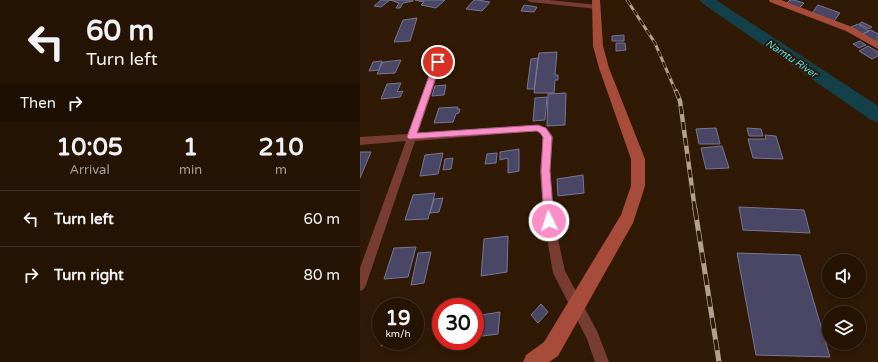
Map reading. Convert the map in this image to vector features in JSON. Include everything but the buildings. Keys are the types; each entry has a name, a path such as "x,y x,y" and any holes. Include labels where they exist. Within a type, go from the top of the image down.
{"street":[{"path":"530,0 597,3 598,46 604,68 638,159 638,186 628,218 551,349 533,362"},
{"path":"773,0 849,29 878,46"},
{"path":"360,285 438,62"},
{"path":"360,141 538,128 543,130 548,137 545,171 549,221 559,273 602,362"}],"waterway":[{"name":"Namtu River","path":"707,0 878,115"}],"railway":[{"path":"627,0 655,43 676,92"},
{"path":"676,91 680,101 695,210"},
{"path":"695,209 719,362"}],"route":[{"path":"438,62 412,137 538,128 543,130 548,137 545,171 549,221"}]}
